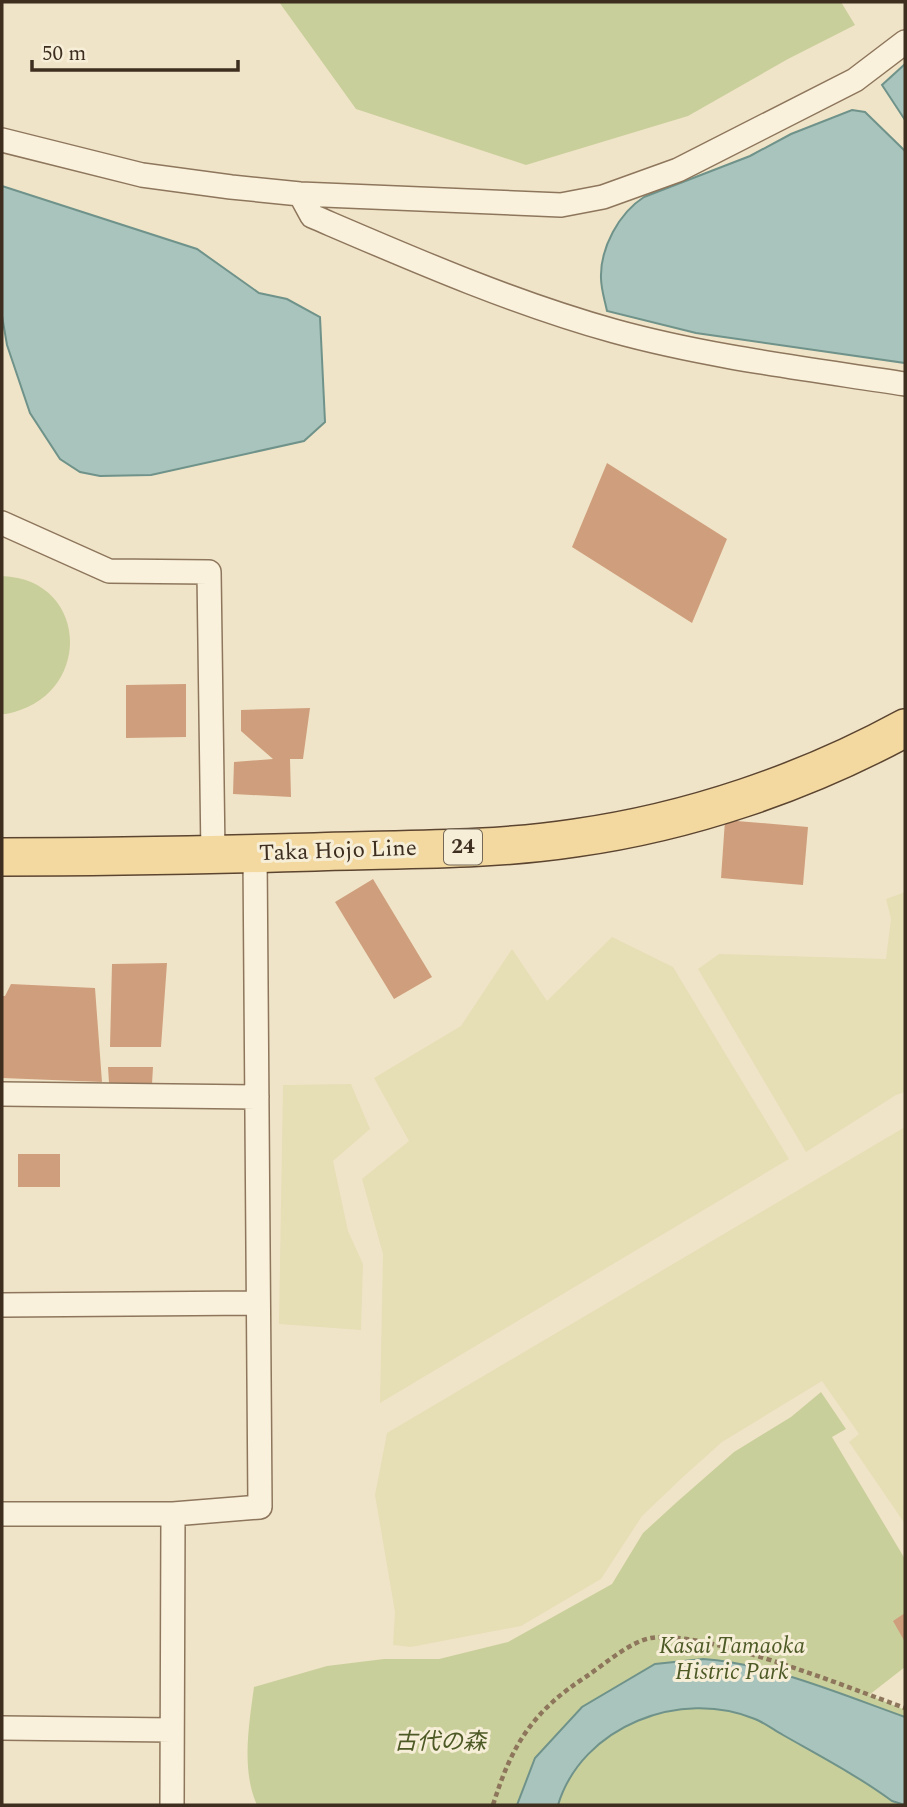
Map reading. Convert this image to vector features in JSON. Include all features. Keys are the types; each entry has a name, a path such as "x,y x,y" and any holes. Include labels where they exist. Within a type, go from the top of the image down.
{"main road":[{"name":"Taka Hojo Line","path":"2,856 255,854 451,848 574,839 662,821 760,792 845,758 905,727"}],"street":[{"path":"2,139 142,175 300,194 561,205 603,197 678,170 855,80 905,42"},
{"path":"300,194 312,216 480,286 614,331 780,364 905,384"},
{"path":"2,523 109,571 209,572 213,854"},
{"path":"2,1514 173,1514 260,1507 255,854"},
{"path":"2,1094 257,1097"},
{"path":"2,1305 258,1303"},
{"path":"172,1805 173,1514"},
{"path":"2,1728 172,1730"}],"path":[{"path":"493,1805 509,1758 530,1725 555,1697 649,1638 688,1637 905,1708"}],"shaded area":[{"path":"905,892 905,1092 806,1152 698,969 719,954 886,959 891,919 886,899"},
{"path":"612,937 673,967 789,1159 380,1403 383,1254 362,1179 409,1141 374,1078 461,1026 512,949 547,1001"},
{"path":"351,1084 370,1129 333,1161 348,1231 363,1264 361,1330 279,1324 283,1085"},
{"path":"905,1127 905,1524 849,1442 859,1434 822,1381 722,1442 684,1476 642,1516 601,1579 521,1626 411,1647 393,1645 395,1612 375,1495 387,1433"}],"green space":[{"path":"279,2 841,2 855,25 788,59 688,116 526,165 356,109"},
{"path":"2,576 31,582 52,596 65,616 70,640 67,664 55,686 35,703 6,714 2,714"},
{"name":"Kasai Tamaoka Histric Park","path":"821,1392 846,1429 832,1437 905,1559 905,1667 869,1695 905,1710 905,1805 257,1805 248,1762 254,1687 327,1666 384,1659 439,1659 508,1642 612,1584 643,1533 734,1452 791,1417"}],"water":[{"path":"905,64 905,120 882,85"},
{"path":"852,110 865,112 905,151 905,363 696,333 607,311 601,282 604,255 619,222 635,204 644,197 750,156 791,134"},
{"path":"2,186 197,249 259,293 287,299 320,317 325,422 304,441 151,475 100,476 80,472 60,459 30,413 7,345 2,316"},
{"path":"703,1659 779,1673 905,1717 905,1805 892,1801 759,1721 726,1711 696,1708 666,1712 638,1721 611,1735 588,1754 570,1777 558,1805 517,1805 535,1758 582,1707 655,1664"}],"building":[{"path":"607,463 727,539 692,623 572,547"},
{"path":"186,684 186,737 126,738 126,685"},
{"path":"310,708 303,759 290,759 291,797 233,794 234,762 273,759 241,731 241,710"},
{"path":"725,820 808,827 803,885 721,878"},
{"path":"373,879 432,977 394,999 335,902"},
{"path":"167,963 161,1047 110,1047 112,964"},
{"path":"11,984 95,988 102,1082 2,1078 2,996 5,996"},
{"path":"108,1067 153,1067 152,1084 109,1083"},
{"path":"18,1154 60,1154 60,1187 18,1187"},
{"path":"905,1613 905,1642 893,1621"}],"park label":[{"name":"古代の森","path":"440,1742"}]}
